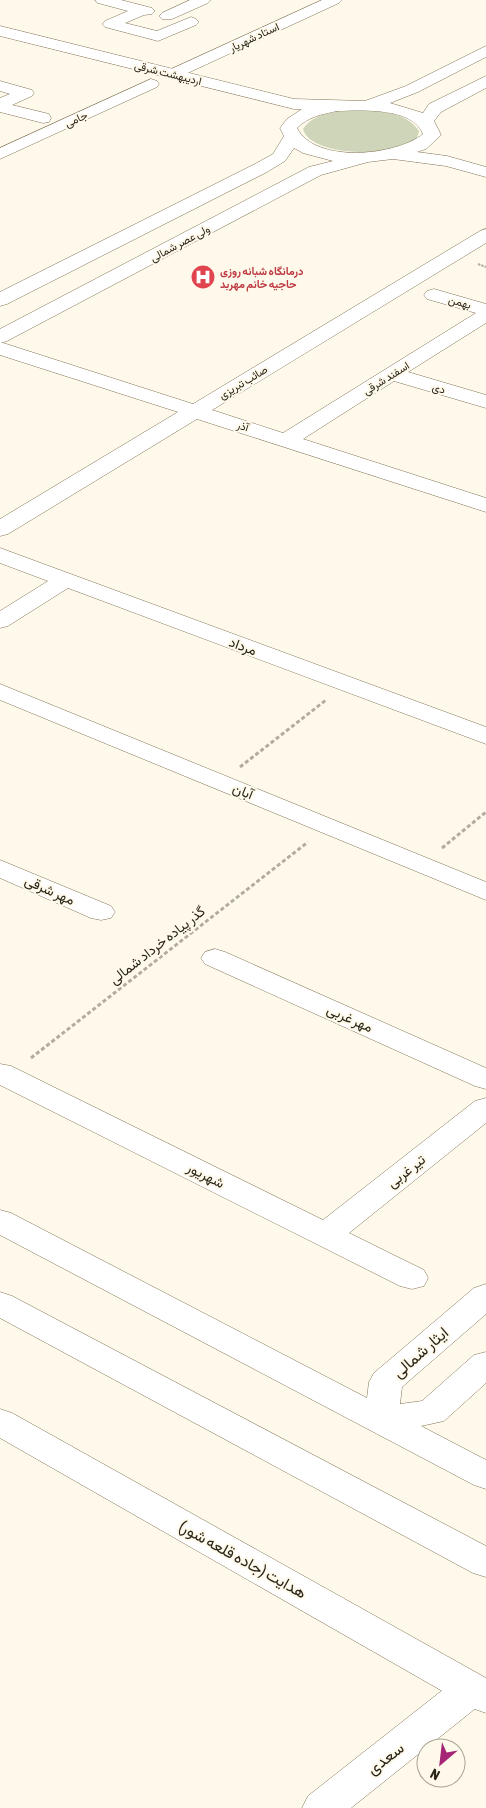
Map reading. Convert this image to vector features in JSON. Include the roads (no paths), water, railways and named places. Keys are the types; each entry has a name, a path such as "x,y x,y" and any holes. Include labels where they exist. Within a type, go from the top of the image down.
{"street":[{"path":"103,0 208,26"},
{"path":"167,16 203,0"},
{"name":"استاد شهریار","path":"173,74 334,0"},
{"path":"142,10 110,24 158,36 191,22"},
{"name":"اردیبهشت شرقی","path":"0,31 275,100 294,104 337,106"},
{"name":"اردیبهشت شرقی","path":"0,46 196,96"},
{"path":"368,106 412,89 486,51"},
{"path":"285,128 307,149 323,154 363,158 394,155 416,149 427,142 435,133 435,108 486,81"},
{"name":"جامی","path":"0,154 151,84"},
{"path":"0,86 26,92 0,106"},
{"path":"412,89 415,94 424,98 450,100"},
{"path":"250,110 272,108 277,104 275,100"},
{"path":"0,106 43,118"},
{"path":"0,300 280,157 285,128 293,120 304,114 337,106 368,106 398,110 435,133"},
{"path":"455,164 459,158 471,154 486,154"},
{"path":"394,155 455,164 486,172"},
{"name":"ولی عصر شمالی","path":"0,337 315,171 363,158"},
{"path":"261,168 277,165 293,167 302,172 301,179"},
{"name":"صائب تبریزی","path":"0,529 486,236"},
{"name":"بهمن","path":"434,295 486,310"},
{"name":"اسفند شرقی","path":"286,440 486,315"},
{"name":"آذر","path":"0,348 486,505"},
{"name":"دی","path":"392,374 486,402"},
{"name":"مرداد","path":"0,555 486,736"},
{"path":"0,621 66,580"},
{"name":"آبان","path":"0,691 486,892"},
{"name":"مهر شرقی","path":"0,868 101,912"},
{"name":"مهر غربی","path":"215,958 486,1079"},
{"name":"شهریور","path":"4,1074 412,1278"},
{"name":"تیر غربی","path":"325,1235 486,1108"},
{"path":"0,1221 486,1476"},
{"name":"ایثار شمالی","path":"381,1420 386,1382 486,1296"},
{"path":"0,1304 486,1563"},
{"path":"381,1420 432,1412 486,1364"},
{"name":"هدایت (جاده قلعه شور)","path":"0,1422 479,1693"},
{"name":"سعدی","path":"322,1808 479,1693"}],"place":[{"name":"درمانگاه شبانه‌ روزی حاجیه‌ خانم مهربد","path":"203,277"}]}
